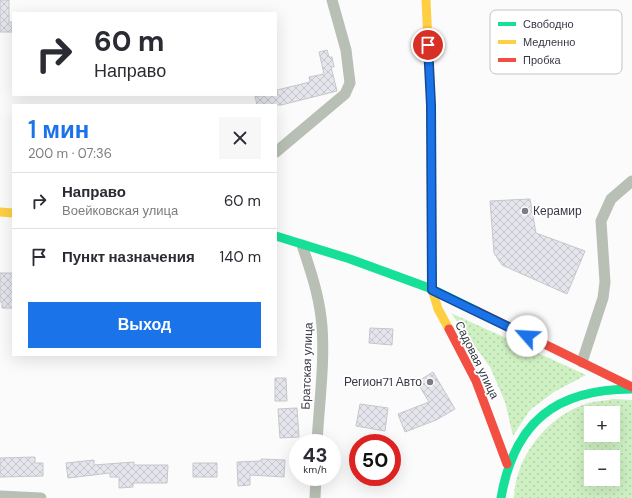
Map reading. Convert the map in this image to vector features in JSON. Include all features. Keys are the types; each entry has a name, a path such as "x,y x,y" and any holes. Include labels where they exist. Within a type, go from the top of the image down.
{"main road":[{"path":"426,0 431,105 432,290"},
{"path":"0,212 12,213"},
{"name":"Садовая улица","path":"277,236 350,259 432,290 582,362 632,388"},
{"name":"Садовая улица","path":"432,290 438,309 476,381 507,464"},
{"path":"501,498 507,464 525,433 552,408 568,399 585,393 603,389 632,388"}],"street":[{"path":"277,151 345,94 350,83 346,50 332,0"},
{"path":"582,362 603,298 605,282 601,221 611,199 632,181"},
{"name":"Братская улица","path":"302,245 314,280 321,316 322,342 317,434"},
{"path":"315,498 316,486"},
{"path":"0,496 41,498"}],"green space":[{"path":"451,313 586,375 554,392 530,410 513,436 505,402 490,367"},
{"path":"613,399 632,400 632,498 514,498 516,482 521,467 528,452 537,439 548,427 561,417 574,409 589,403"}],"building":[{"path":"0,0 9,0 9,22 12,22 12,32 0,32"},
{"path":"327,50 329,57 332,57 334,67 331,67 337,91 281,105 257,104 255,96 277,96 277,90 310,82 309,77 324,74 319,52"},
{"path":"530,199 536,233 585,251 567,294 502,265 494,253 490,201"},
{"path":"0,273 12,273 12,308 2,308 2,302 0,302"},
{"path":"370,328 393,329 392,345 369,343"},
{"path":"433,372 455,409 436,420 405,432 398,414 429,402 417,382"},
{"path":"275,378 286,378 287,401 275,401"},
{"path":"360,404 388,408 385,431 356,426"},
{"path":"297,408 299,434 289,434 289,438 280,438 278,409"},
{"path":"35,457 35,463 43,463 43,476 0,477 0,458"},
{"path":"261,459 285,460 284,477 250,475 250,485 238,486 237,462 261,461"},
{"path":"94,460 94,465 134,462 134,465 168,465 167,483 133,483 133,487 119,488 119,477 110,477 110,473 68,478 66,463"},
{"path":"193,463 217,463 217,477 193,477"}],"traffic: fast":[{"path":"277,236 350,259 432,289 477,311"},
{"path":"501,498 507,471 516,449 528,430 543,415 561,403 581,395 632,389"}],"traffic: slow":[{"path":"426,0 431,105 432,289 438,309 449,329"},
{"path":"0,212 12,213"}],"traffic: jam":[{"path":"477,311 632,387"},
{"path":"449,329 476,381 507,464"}],"place":[{"name":"Керамир","path":"525,211"},
{"name":"Регион71 Авто","path":"430,382"}],"route":[{"path":"428,45 431,105 432,290 527,336"}]}
